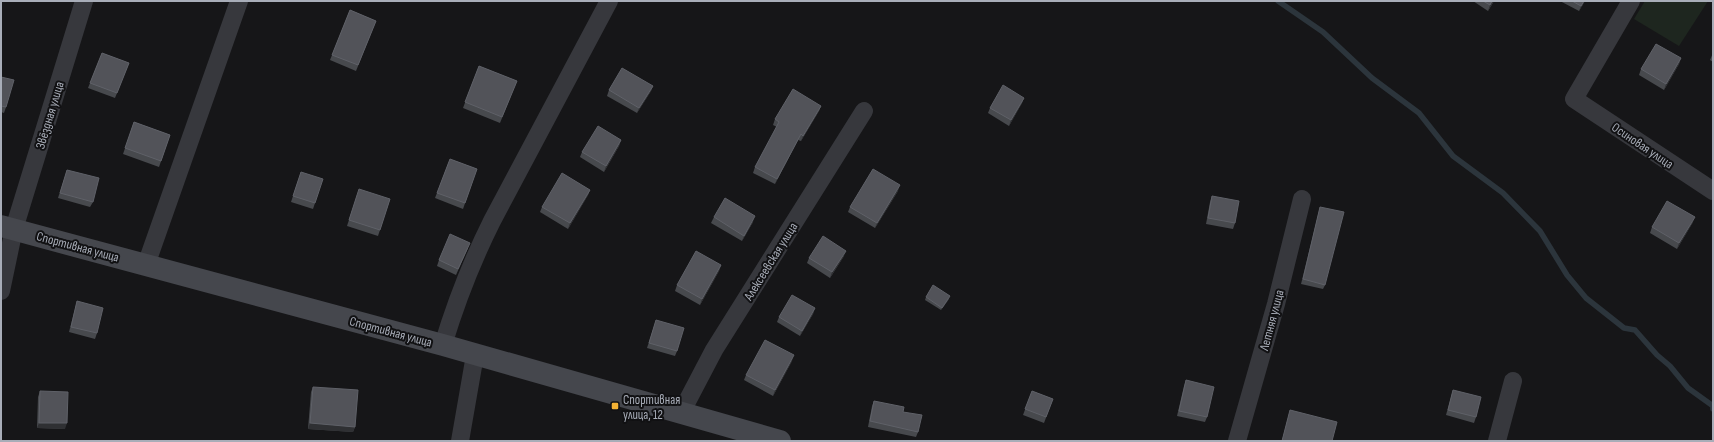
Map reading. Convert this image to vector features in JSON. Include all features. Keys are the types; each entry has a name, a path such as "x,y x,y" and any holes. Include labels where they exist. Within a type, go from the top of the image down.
{"street":[{"name":"Звёздная улица","path":"1,291 8,228 84,1"},
{"path":"146,264 240,1"},
{"path":"443,345 461,290 492,220 609,1"},
{"name":"Осиновая улица","path":"1631,1 1574,99 1713,191"},
{"name":"Алексеевская улица","path":"680,413 714,350 864,111"},
{"name":"Летняя улица","path":"1237,441 1276,304 1302,199"},
{"name":"Спортивная улица","path":"8,228 443,345 780,441"},
{"path":"460,441 475,355"},
{"path":"1497,441 1513,381"}],"shaded area":[{"path":"1645,1 1708,1 1679,46 1634,19"}],"building":[{"path":"1483,1 1492,1 1490,5"},
{"path":"1572,1 1584,1 1581,6"},
{"path":"350,10 376,21 358,65 332,55"},
{"path":"1656,44 1681,58 1666,84 1641,69"},
{"path":"102,53 129,63 117,93 90,83"},
{"path":"479,66 517,81 502,117 465,102"},
{"path":"622,68 653,86 639,108 609,90"},
{"path":"1,77 14,80 6,107 1,106"},
{"path":"1003,85 1024,98 1011,120 990,108"},
{"path":"793,89 821,106 803,136 801,134 777,179 755,167 779,122 775,119"},
{"path":"134,122 170,135 161,161 125,148"},
{"path":"598,126 621,140 606,166 582,152"},
{"path":"450,159 477,169 465,203 437,193"},
{"path":"873,169 900,185 877,223 850,207"},
{"path":"67,170 99,178 93,202 60,193"},
{"path":"301,172 323,179 315,203 293,196"},
{"path":"562,173 590,190 570,223 542,207"},
{"path":"359,189 390,199 380,230 349,220"},
{"path":"1212,196 1239,201 1235,223 1208,218"},
{"path":"725,198 755,216 744,236 714,217"},
{"path":"1667,201 1695,217 1679,243 1652,227"},
{"path":"1320,207 1344,212 1325,285 1303,279"},
{"path":"450,234 470,243 458,269 439,260"},
{"path":"823,236 846,251 832,272 809,258"},
{"path":"696,251 721,265 702,299 677,285"},
{"path":"933,285 950,296 942,308 926,297"},
{"path":"792,295 815,308 802,331 779,317"},
{"path":"77,301 103,308 97,333 71,327"},
{"path":"656,320 684,328 677,351 649,343"},
{"path":"765,340 794,355 775,390 746,375"},
{"path":"1186,380 1214,387 1207,417 1179,411"},
{"path":"313,387 358,390 355,427 310,423"},
{"path":"1453,390 1481,397 1476,417 1448,410"},
{"path":"40,391 68,392 67,423 39,423"},
{"path":"1032,391 1053,399 1046,417 1025,409"},
{"path":"874,401 904,407 903,412 922,415 918,432 870,421"},
{"path":"1290,410 1337,422 1332,441 1282,441"}],"waterway":[{"path":"1278,1 1323,32 1372,78 1419,113 1453,156 1503,193 1540,231 1567,275 1586,298 1624,328 1635,330 1657,355 1670,366 1688,388 1713,406 1713,409"}],"place":[{"name":"Спортивная улица, 12","path":"615,406"}]}
